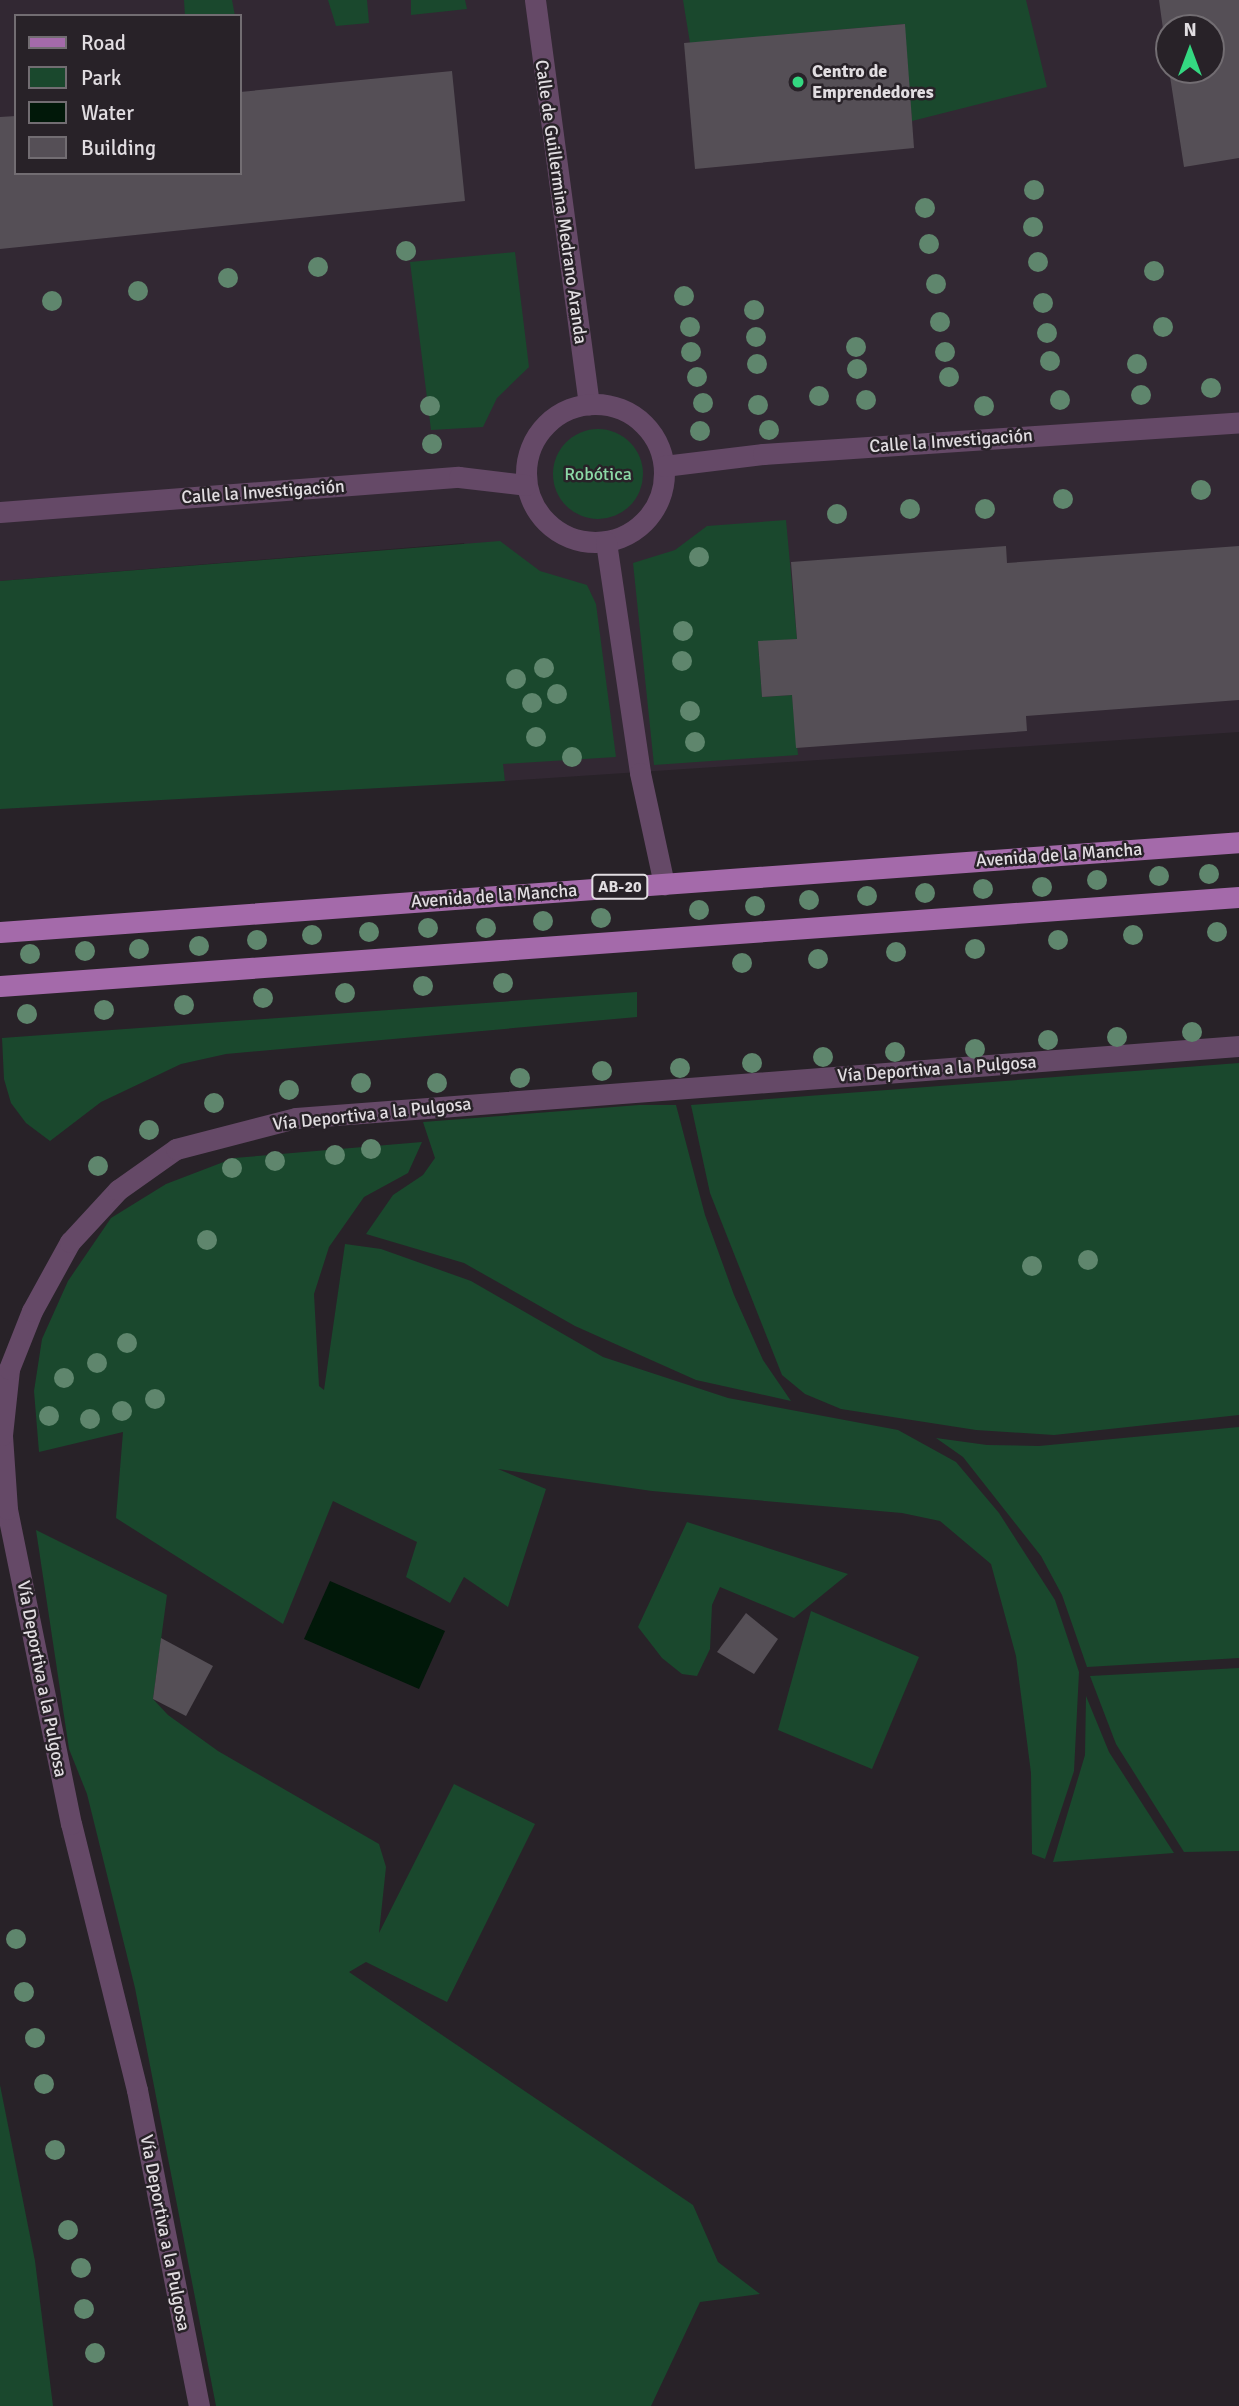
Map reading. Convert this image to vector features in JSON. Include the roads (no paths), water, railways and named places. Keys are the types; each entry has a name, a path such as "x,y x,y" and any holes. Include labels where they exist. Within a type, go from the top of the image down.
{"main road":[{"name":"Avenida de la Mancha","path":"0,932 1239,842"},
{"path":"0,986 1239,897"}],"street":[{"name":"Calle de Guillermina Medrano Aranda","path":"535,0 589,404"},
{"path":"589,404 611,406 639,420 659,446 664,466 663,487 644,524 606,542 564,536 546,523 526,485 526,466 540,430 554,417 589,404"},
{"name":"Calle la Investigación","path":"664,466 763,454 1239,422"},
{"name":"Calle la Investigación","path":"0,512 459,477 526,485"},
{"path":"606,542 640,773 664,884"},
{"name":"Vía Deportiva a la Pulgosa","path":"199,2406 137,2090 71,1824 7,1510 2,1435 9,1369 32,1311 70,1242 118,1190 176,1149 296,1118 1239,1046"}],"water":[{"path":"330,1581 445,1631 419,1689 304,1639"}],"place":[{"name":"Centro de Emprendedores","path":"798,82"}],"park label":[{"name":"Robótica","path":"598,474"}]}
